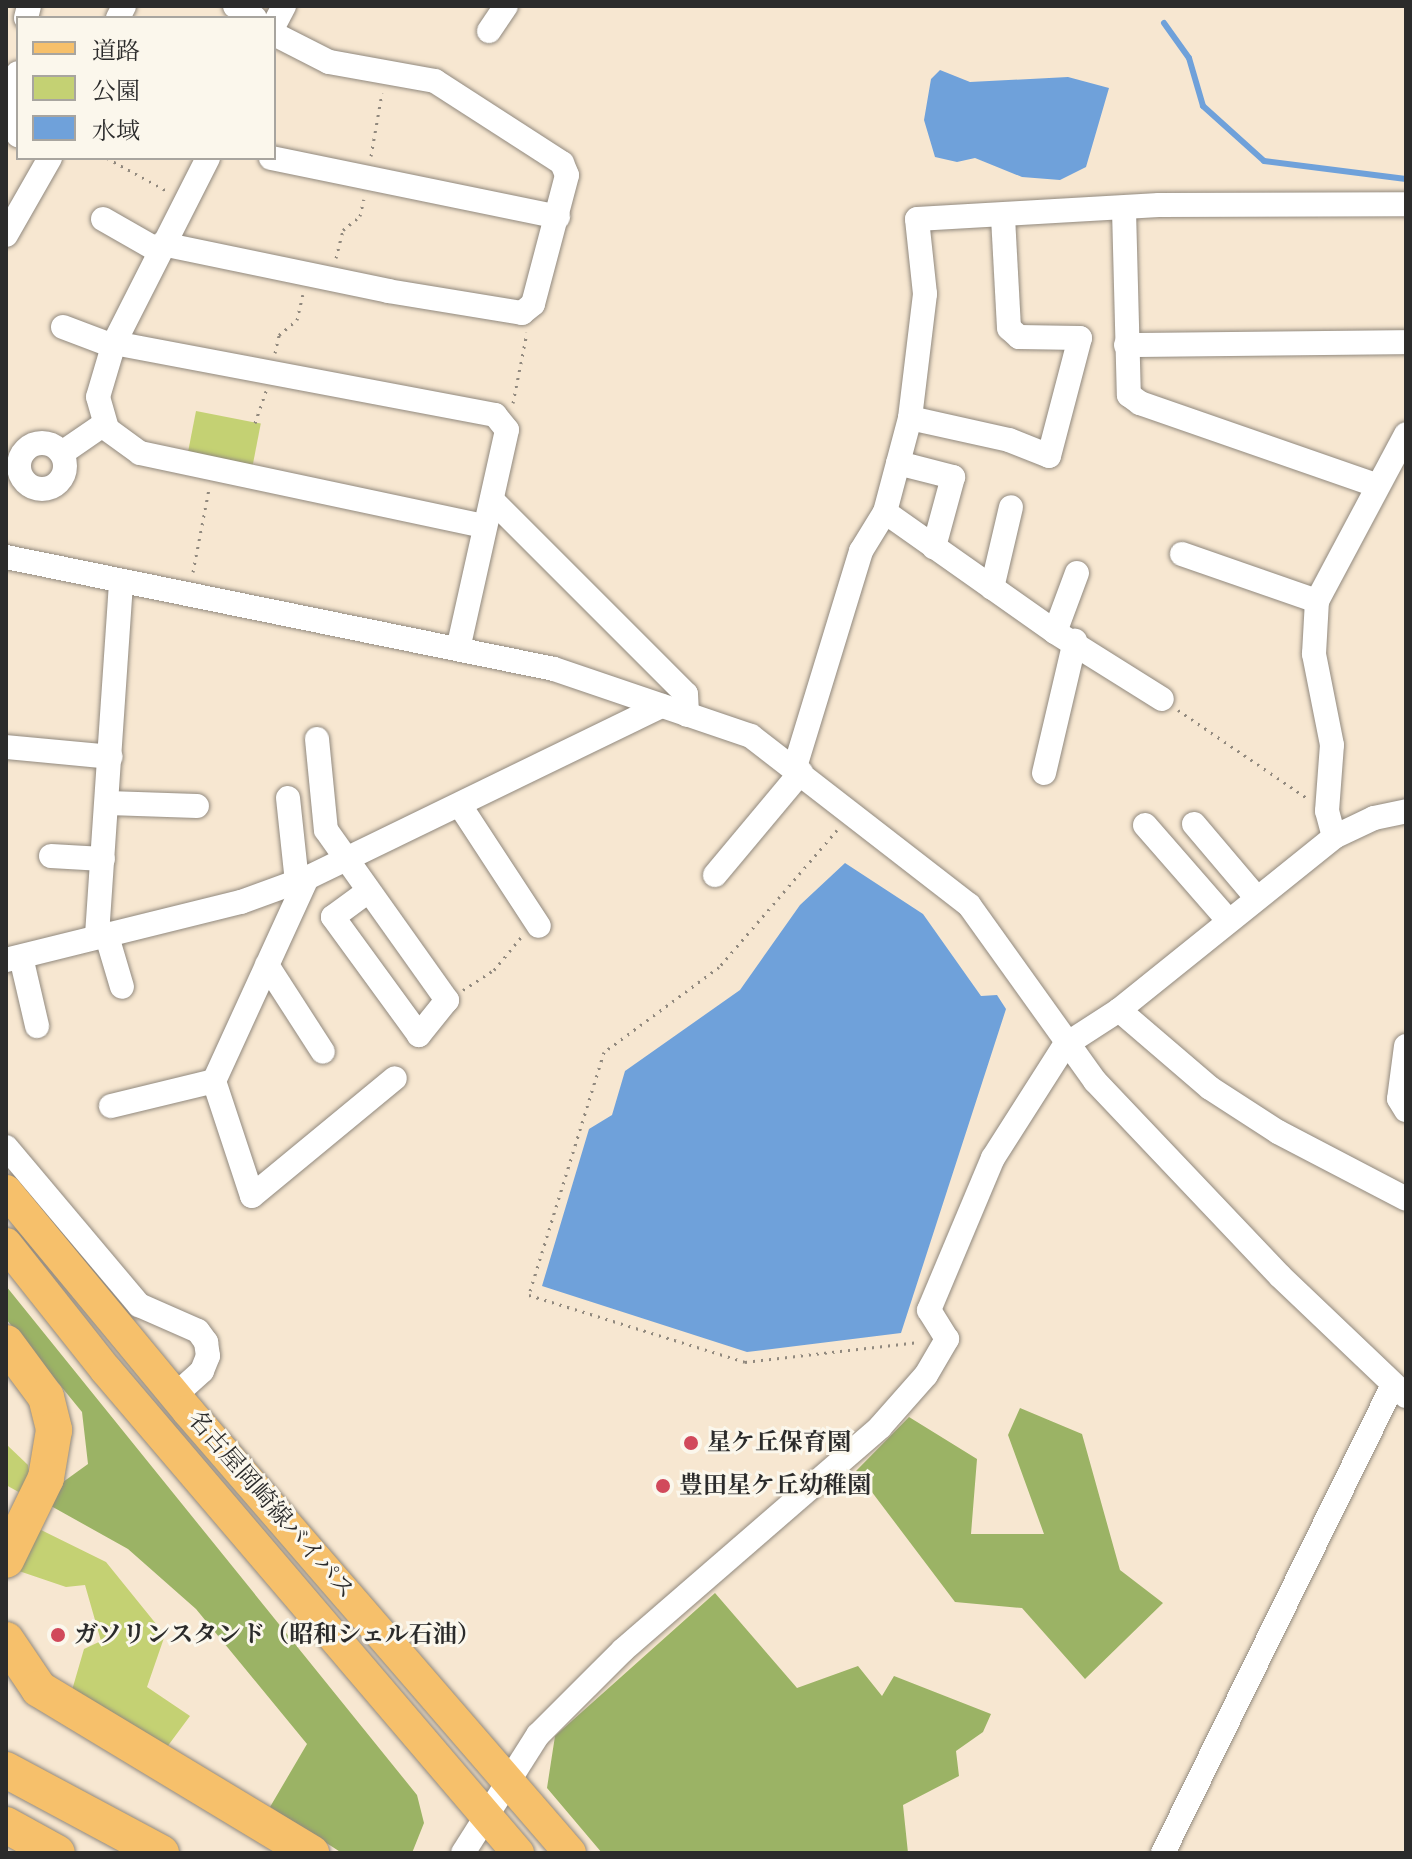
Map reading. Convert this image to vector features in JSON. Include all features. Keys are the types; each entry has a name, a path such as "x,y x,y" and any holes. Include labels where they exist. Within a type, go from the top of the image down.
{"highway":[{"path":"6,1343 46,1397 54,1430 46,1478 6,1560"},
{"path":"6,1640 39,1689 311,1853"},
{"path":"6,1770 161,1853"},
{"path":"6,1825 57,1853"},
{"path":"6,1846 21,1853"}],"main road":[{"name":"名古屋岡崎線バイパス","path":"6,1191 175,1395 570,1853"},
{"name":"名古屋岡崎線バイパス","path":"6,1244 106,1370 518,1853"}],"street":[{"path":"489,31 506,6"},
{"path":"103,219 161,247 305,276 522,313 533,304 558,217 566,168 550,154 435,81 329,62 276,35"},
{"path":"16,90 12,124 16,131"},
{"path":"276,159 558,217"},
{"path":"6,235 46,160"},
{"path":"207,160 114,344 98,397 104,424 140,453 482,526"},
{"path":"715,875 798,770 861,551 885,512 910,418 925,294 917,219 1124,210 1406,204"},
{"path":"1124,210 1129,395 1140,403 1376,485"},
{"path":"910,418 1009,440 1049,456 1080,338 1019,337 1009,328 1003,216"},
{"path":"63,327 114,344 200,356 271,376 495,415 507,430 492,500 482,526 458,649"},
{"path":"1126,345 1406,342"},
{"path":"62,453 104,424"},
{"path":"1334,837 1327,811 1332,745 1314,654 1317,601 1376,485 1403,444"},
{"path":"898,463 953,477 934,547"},
{"path":"492,500 686,694 687,715"},
{"path":"992,588 1011,507"},
{"path":"885,512 992,588 1162,699"},
{"path":"1182,554 1317,601"},
{"path":"6,557 554,669 751,736 969,905 1065,1045 1192,1185 1400,1390 1163,1853"},
{"path":"1044,773 1077,573"},
{"path":"121,582 101,934 122,987"},
{"path":"37,1026 14,958 101,934 241,902 302,880 461,807 661,706"},
{"path":"317,739 326,830 344,861 447,1000 419,1035 333,917 367,892"},
{"path":"6,747 111,757"},
{"path":"288,798 302,880 214,1081 252,1196 395,1078"},
{"path":"108,803 197,806"},
{"path":"461,807 537,923"},
{"path":"463,1853 538,1735 623,1650 880,1427 926,1375 947,1339 929,1310 993,1158 1065,1045 1119,1010 1255,896 1334,837 1374,818 1406,811"},
{"path":"1194,824 1255,896"},
{"path":"1145,825 1227,919"},
{"path":"51,856 103,859"},
{"path":"267,965 323,1052"},
{"path":"1119,1010 1210,1088 1278,1132 1406,1199"},
{"path":"1406,1046 1399,1099 1406,1110"},
{"path":"111,1106 214,1081"},
{"path":"6,1147 139,1305 198,1331 206,1342 208,1356 202,1371 175,1395"}],"path":[{"path":"111,160 188,202"},
{"path":"255,423 271,376 279,335 302,310 305,276"},
{"path":"507,430 533,304"},
{"path":"189,594 214,467"},
{"path":"1162,699 1327,811"},
{"path":"853,813 719,967 604,1052 529,1295 745,1362 947,1339"},
{"path":"447,1000 494,970 537,923"}],"green space":[{"path":"196,411 261,424 253,465 188,452"},
{"path":"6,1286 417,1795 424,1823 412,1853 342,1853 270,1807 307,1744 196,1609 128,1549 51,1506 63,1482 88,1464 82,1412 6,1319"},
{"path":"1020,1408 1082,1434 1120,1570 1163,1603 1085,1679 1022,1608 955,1602 856,1471 909,1417 977,1459 971,1534 1044,1534 1008,1435"},
{"path":"6,1444 28,1465 30,1481 24,1495 6,1485"},
{"path":"35,1527 106,1562 165,1635 147,1687 190,1716 167,1747 70,1697 84,1649 101,1641 85,1585 66,1587 13,1569"},
{"path":"715,1593 797,1688 858,1666 882,1696 894,1676 991,1714 983,1732 956,1751 959,1776 903,1805 908,1853 602,1853 547,1788 555,1736"}],"water":[{"path":"940,70 970,82 1068,77 1109,88 1086,167 1060,180 1022,177 975,158 957,162 935,157 924,120 931,79"},
{"path":"845,863 923,914 981,996 997,995 1006,1009 901,1333 747,1352 542,1286 589,1129 612,1115 625,1071 740,990 800,905"}],"waterway":[{"path":"1164,23 1189,58 1203,106 1264,161 1406,179"}],"place":[{"name":"星ケ丘保育園","path":"691,1443"},
{"name":"豊田星ケ丘幼稚園","path":"663,1486"},
{"name":"ガソリンスタンド（昭和シェル石油）","path":"58,1635"}]}
